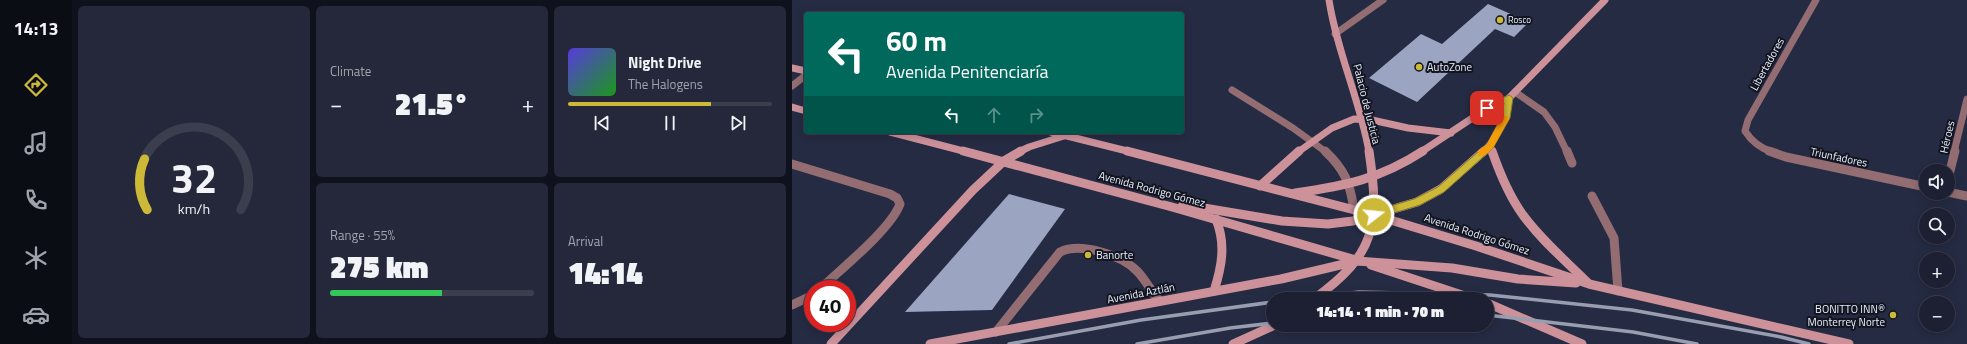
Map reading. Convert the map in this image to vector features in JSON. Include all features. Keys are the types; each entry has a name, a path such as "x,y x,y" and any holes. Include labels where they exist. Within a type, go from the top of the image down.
{"main road":[{"name":"Palacio de Justicia","path":"1329,0 1336,34 1361,119 1374,178 1374,215 1369,236 1357,261"},
{"path":"1292,194 1374,178 1422,153 1495,103 1512,95 1605,0"},
{"path":"792,68 804,71"},
{"path":"1172,207 1198,207 1308,224 1328,224 1353,221 1417,202 1441,189 1490,146 1505,118 1512,95"},
{"path":"792,107 804,110"},
{"path":"1260,186 1312,142 1339,124 1354,119 1451,133"},
{"name":"Avenida Rodrigo Gómez","path":"898,134 1004,161 1216,219 1357,261 1452,292"},
{"name":"Avenida Rodrigo Gómez","path":"1058,134 1374,215 1476,246 1589,284 1849,344"},
{"path":"831,344 973,190 1004,161 1030,147 1065,136"},
{"path":"1490,146 1501,177 1516,206 1532,226 1589,284"},
{"path":"1214,291 1224,255 1221,231 1216,219"},
{"path":"1322,292 1357,261 1452,268 1518,279 1589,284"},
{"name":"Avenida Aztlán","path":"930,344 1281,279 1357,261"},
{"path":"1494,306 1582,344"},
{"path":"1233,344 1266,329"}],"street":[{"path":"1336,34 1382,0"},
{"name":"Libertadores","path":"1750,140 1745,130 1748,120 1816,0"},
{"path":"792,86 804,77"},
{"path":"1232,90 1312,142 1334,159 1344,171 1349,184 1354,210"},
{"path":"1512,95 1544,112 1555,127 1572,163"},
{"name":"Héroes","path":"1952,164 1967,100"},
{"name":"Triunfadores","path":"1750,140 1768,151 1786,156 1919,185"},
{"path":"792,164 890,194 897,198 900,204 897,212 830,280"},
{"path":"1955,193 1967,196"},
{"path":"1592,196 1614,238 1618,263 1618,291"},
{"path":"996,332 1060,252 1073,247 1080,247 1124,261 1135,269 1143,278 1152,294 1160,301"},
{"path":"792,305 804,299"}],"building":[{"name":"AutoZone","path":"1488,4 1529,22 1514,37 1495,29 1417,102 1369,78 1421,34 1442,44"},
{"path":"1009,194 1065,209 992,310 905,312"}],"railway":[{"path":"1494,295 1632,310 1781,337 1809,344"},
{"path":"1009,344 1141,320 1266,303"},
{"path":"1494,316 1633,332 1697,344"},
{"path":"1137,344 1230,328 1266,324"}],"slow traffic":[{"path":"1481,154 1490,146 1505,119"}],"place":[{"name":"Rosco","path":"1500,20"},
{"name":"AutoZone","path":"1419,67"},
{"name":"Banorte","path":"1088,255"},
{"name":"BONITTO INN® Monterrey Norte","path":"1893,315"}],"route":[{"path":"1374,215 1417,202 1441,189 1490,146 1505,118 1509,106 1509,98 1495,103 1487,108"}]}
